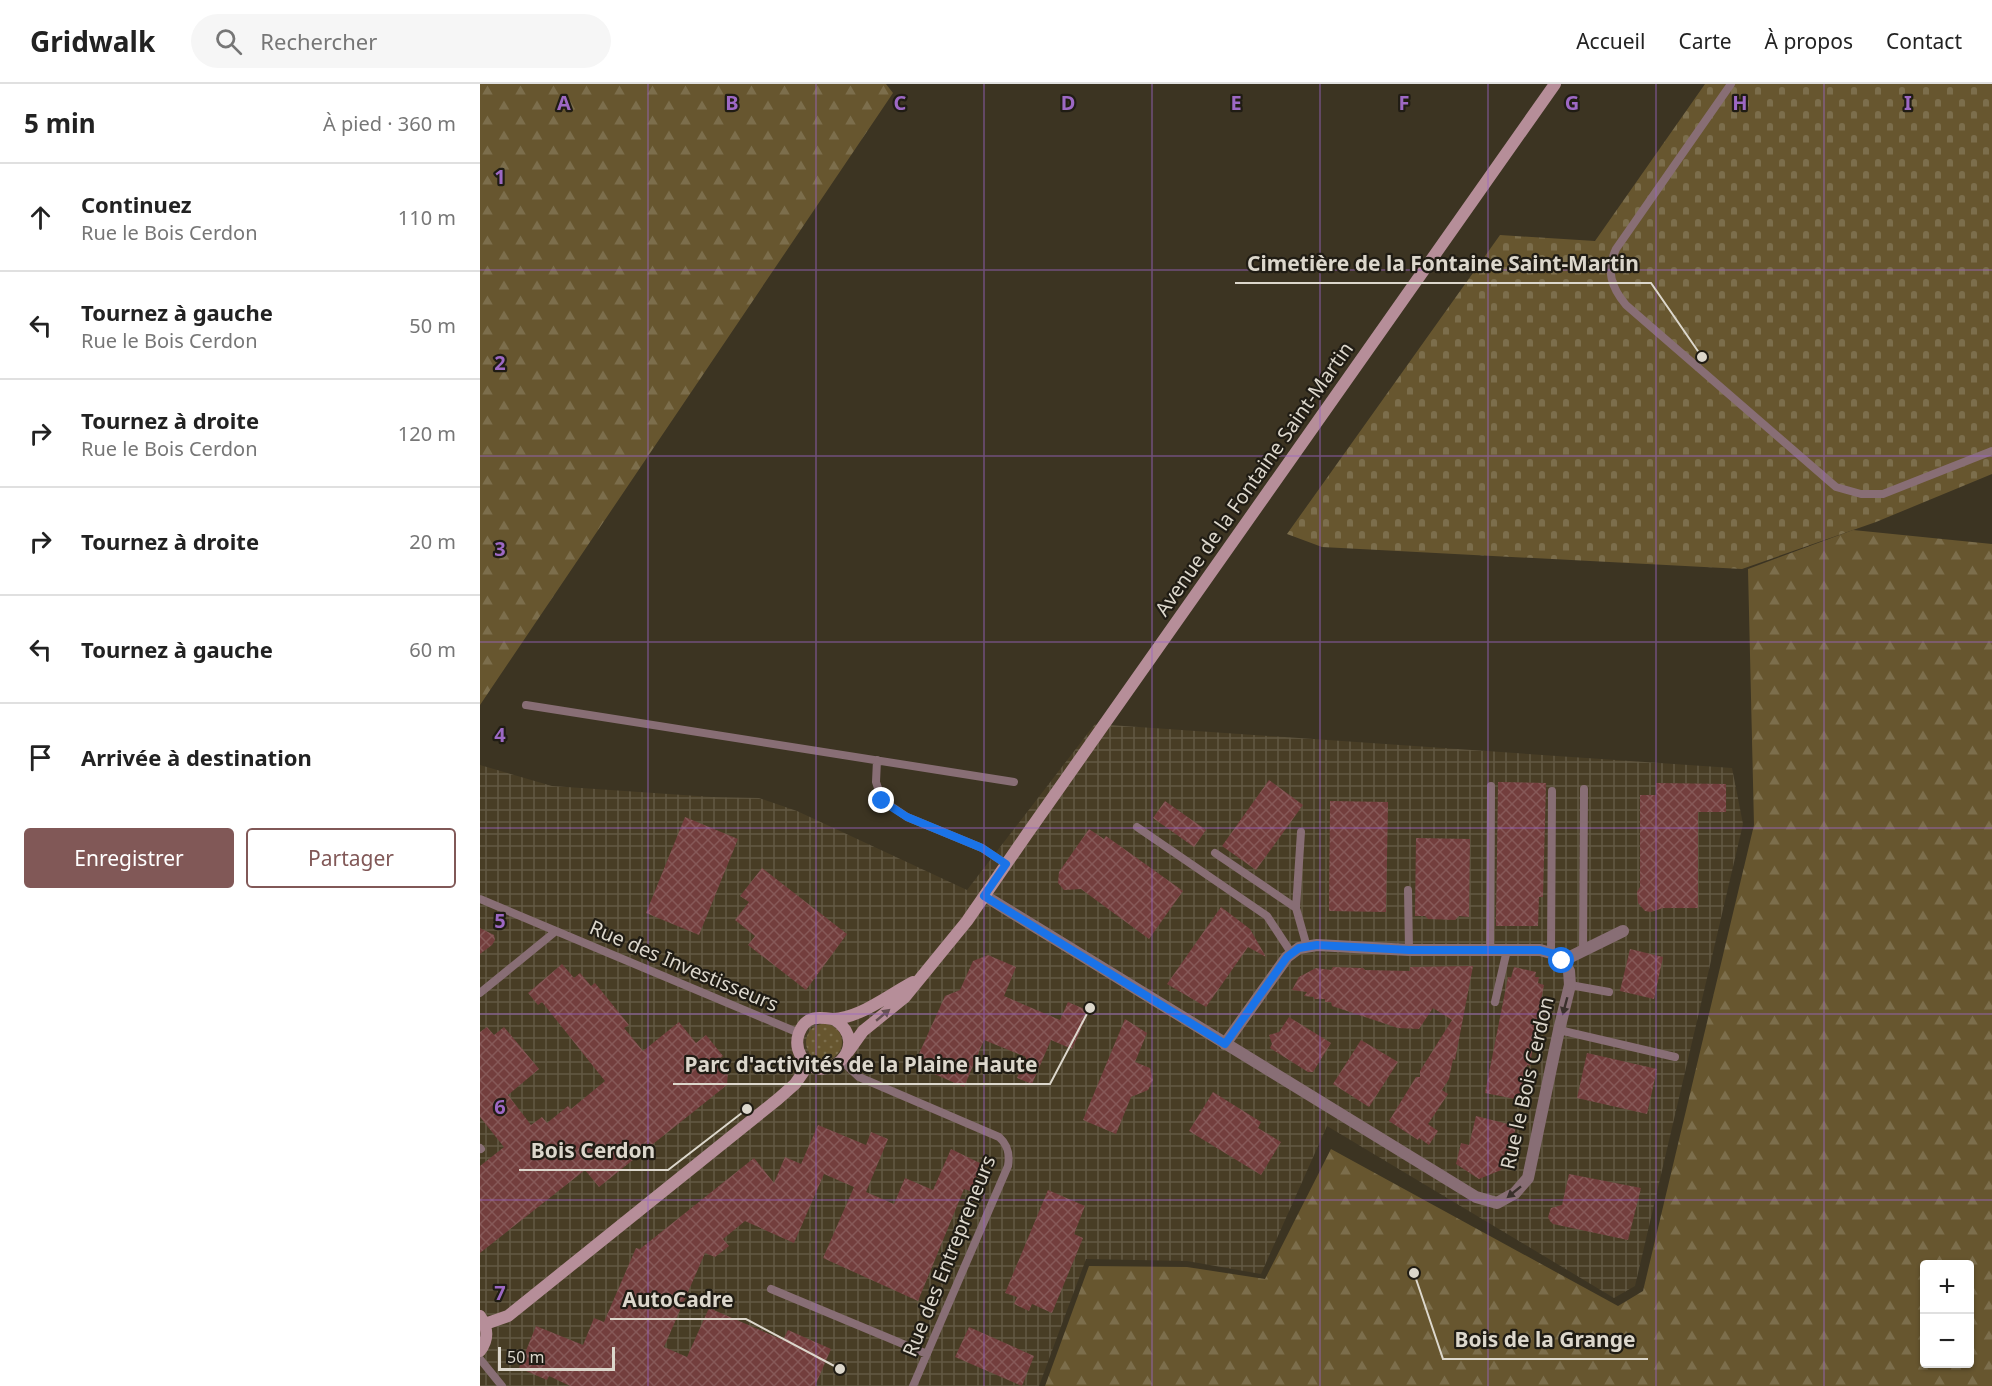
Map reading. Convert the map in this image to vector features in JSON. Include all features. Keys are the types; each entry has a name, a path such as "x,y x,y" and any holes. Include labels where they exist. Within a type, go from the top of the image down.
{"main road":[{"name":"Avenue de la Fontaine Saint-Martin","path":"845,1057 863,1031 904,997 967,921 1555,84"},
{"path":"834,1019 862,1011 919,978"},
{"path":"826,1016 834,1019 841,1023 847,1031 849,1040 845,1057 826,1069 809,1064 798,1050 799,1033 804,1026 818,1017 826,1016"},
{"path":"480,1351 486,1342 487,1333 483,1320 508,1316 778,1099 795,1084 809,1064"}],"street":[{"name":"Rue le Bois Cerdon","path":"984,896 1476,1197 1497,1203 1515,1193 1528,1178 1558,1030 1570,985 1569,971 1562,961"},
{"path":"1225,1044 1287,957 1299,948 1317,945 1409,950 1540,950 1551,953 1562,961 1623,930"}],"lane":[{"path":"1731,84 1616,249 1610,271 1618,296 1827,481 1846,491 1883,494 1992,451"},
{"path":"526,705 1014,782"},
{"path":"877,760 876,782 882,801 907,817 982,848 1006,864"},
{"path":"1490,950 1491,786"},
{"path":"1582,951 1584,789"},
{"path":"1551,953 1552,791"},
{"path":"1137,827 1267,916 1292,954"},
{"path":"1301,832 1296,908 1307,947"},
{"path":"1215,853 1296,908"},
{"path":"1408,890 1409,950"},
{"name":"Rue des Investisseurs","path":"480,898 799,1033"},
{"path":"480,993 556,931"},
{"path":"1495,1002 1507,950"},
{"path":"1570,985 1609,992"},
{"path":"1558,1030 1675,1057"},
{"name":"Rue des Entrepreneurs","path":"845,1057 859,1077 999,1137 1005,1142 1008,1150 1008,1166 913,1386"},
{"path":"771,1290 927,1354"},
{"path":"480,1359 502,1386"}],"shaded area":[{"path":"1095,724 1732,768 1743,824 1635,1286 1614,1298 1327,1126 1261,1274 1187,1261 1086,1259 1039,1386 480,1386 480,765 552,786 759,798 797,811 967,890"}],"green space":[{"path":"480,84 886,84 893,93 480,705"},
{"path":"1705,84 1992,84 1992,474 1876,522 1742,569 1322,547 1287,534 1500,235 1595,241"},
{"path":"1853,530 1992,544 1992,1386 1045,1386 1089,1266 1187,1267 1265,1279 1331,1149 1618,1306 1643,1291 1754,825 1748,569"},
{"path":"824,1024 837,1029 842,1042 837,1055 824,1060 811,1055 806,1042 811,1029"}],"building":[{"path":"1269,780 1303,805 1256,870 1222,846"},
{"path":"1498,782 1546,783 1543,897 1539,897 1538,926 1496,926"},
{"path":"1656,783 1726,784 1726,812 1698,812 1698,908 1663,908 1651,912 1645,911 1638,903 1640,795 1656,795"},
{"path":"1165,801 1206,830 1194,847 1153,818"},
{"path":"1330,801 1388,802 1386,912 1329,911"},
{"path":"685,817 738,839 699,935 646,913"},
{"path":"1089,829 1104,839 1106,836 1183,891 1149,939 1081,889 1064,890 1058,883 1059,872"},
{"path":"1416,838 1470,839 1469,917 1459,916 1455,920 1415,916"},
{"path":"762,868 847,934 806,990 748,945 755,936 735,920 749,902 740,896"},
{"path":"1221,907 1250,929 1266,957 1248,947 1206,1007 1167,984"},
{"path":"480,928 494,935 495,940 480,954"},
{"path":"1630,949 1663,957 1654,999 1620,991"},
{"path":"988,955 1016,967 1004,996 1060,1020 1068,1002 1089,1011 1072,1049 1051,1040 1032,1084 1017,1078 1026,1057 984,1040 964,1087 914,1065 945,996 960,990 973,961"},
{"path":"562,964 574,978 580,973 591,986 595,983 629,1025 624,1028 643,1051 679,1022 696,1043 706,1035 723,1056 719,1059 728,1071 727,1085 599,1187 585,1170 480,1253 480,1166 504,1147 480,1117 480,1032 487,1027 494,1035 504,1027 539,1069 508,1095 531,1125 542,1117 547,1123 568,1106 571,1109 605,1081 542,1002 538,1005 528,993"},
{"path":"1473,966 1455,1060 1453,1059 1449,1079 1442,1090 1448,1094 1428,1124 1438,1131 1429,1145 1389,1121 1416,1077 1420,1077 1420,1071 1452,1020 1433,1008 1419,1029 1398,1028 1332,1006 1331,1002 1325,1002 1325,999 1304,996 1307,992 1292,990 1299,977 1316,968 1410,971 1410,967"},
{"path":"1514,967 1536,972 1535,977 1539,977 1538,983 1544,985 1530,1066 1527,1065 1520,1100 1485,1093 1508,977 1511,978"},
{"path":"1289,1017 1331,1043 1313,1072 1308,1072 1270,1048 1272,1044 1269,1035 1279,1032"},
{"path":"1125,1019 1147,1033 1135,1062 1150,1068 1153,1080 1148,1090 1131,1097 1116,1134 1083,1120"},
{"path":"1361,1040 1398,1062 1369,1107 1333,1084"},
{"path":"1587,1053 1657,1069 1647,1114 1577,1098"},
{"path":"1213,1092 1261,1122 1258,1128 1281,1142 1261,1175 1189,1131"},
{"path":"1476,1116 1516,1126 1507,1167 1502,1167 1501,1170 1479,1179 1456,1164 1461,1143 1469,1145"},
{"path":"818,1125 866,1145 871,1132 888,1139 866,1192 894,1204 905,1178 933,1190 951,1149 982,1164 970,1191 964,1189 918,1301 823,1258 854,1187 824,1174 794,1243 745,1221 723,1239 729,1246 715,1257 705,1253 664,1347 687,1357 709,1308 783,1340 788,1330 831,1349 815,1386 570,1386 549,1376 547,1380 519,1368 536,1326 583,1345 594,1318 604,1322 636,1248 640,1249 754,1158 774,1183 785,1157 801,1164"},
{"path":"1569,1174 1641,1188 1628,1240 1553,1224 1550,1221 1548,1217 1551,1208 1562,1205"},
{"path":"1048,1190 1085,1206 1074,1234 1083,1238 1052,1313 1032,1304 1029,1311 1014,1304 1017,1297 1005,1293"},
{"path":"969,1327 1034,1356 1022,1386 955,1357"}],"place":[{"name":"Cimetière de la Fontaine Saint-Martin","path":"1702,357"},
{"name":"Parc d'activités de la Plaine Haute","path":"1090,1008"},
{"name":"Bois Cerdon","path":"747,1109"},
{"name":"Bois de la Grange","path":"1414,1273"},
{"name":"AutoCadre","path":"840,1369"}],"route":[{"path":"882,801 907,817 982,848 1006,864 984,896 1225,1044 1287,957 1299,948 1317,945 1409,950 1540,950 1551,953 1562,961"}]}
